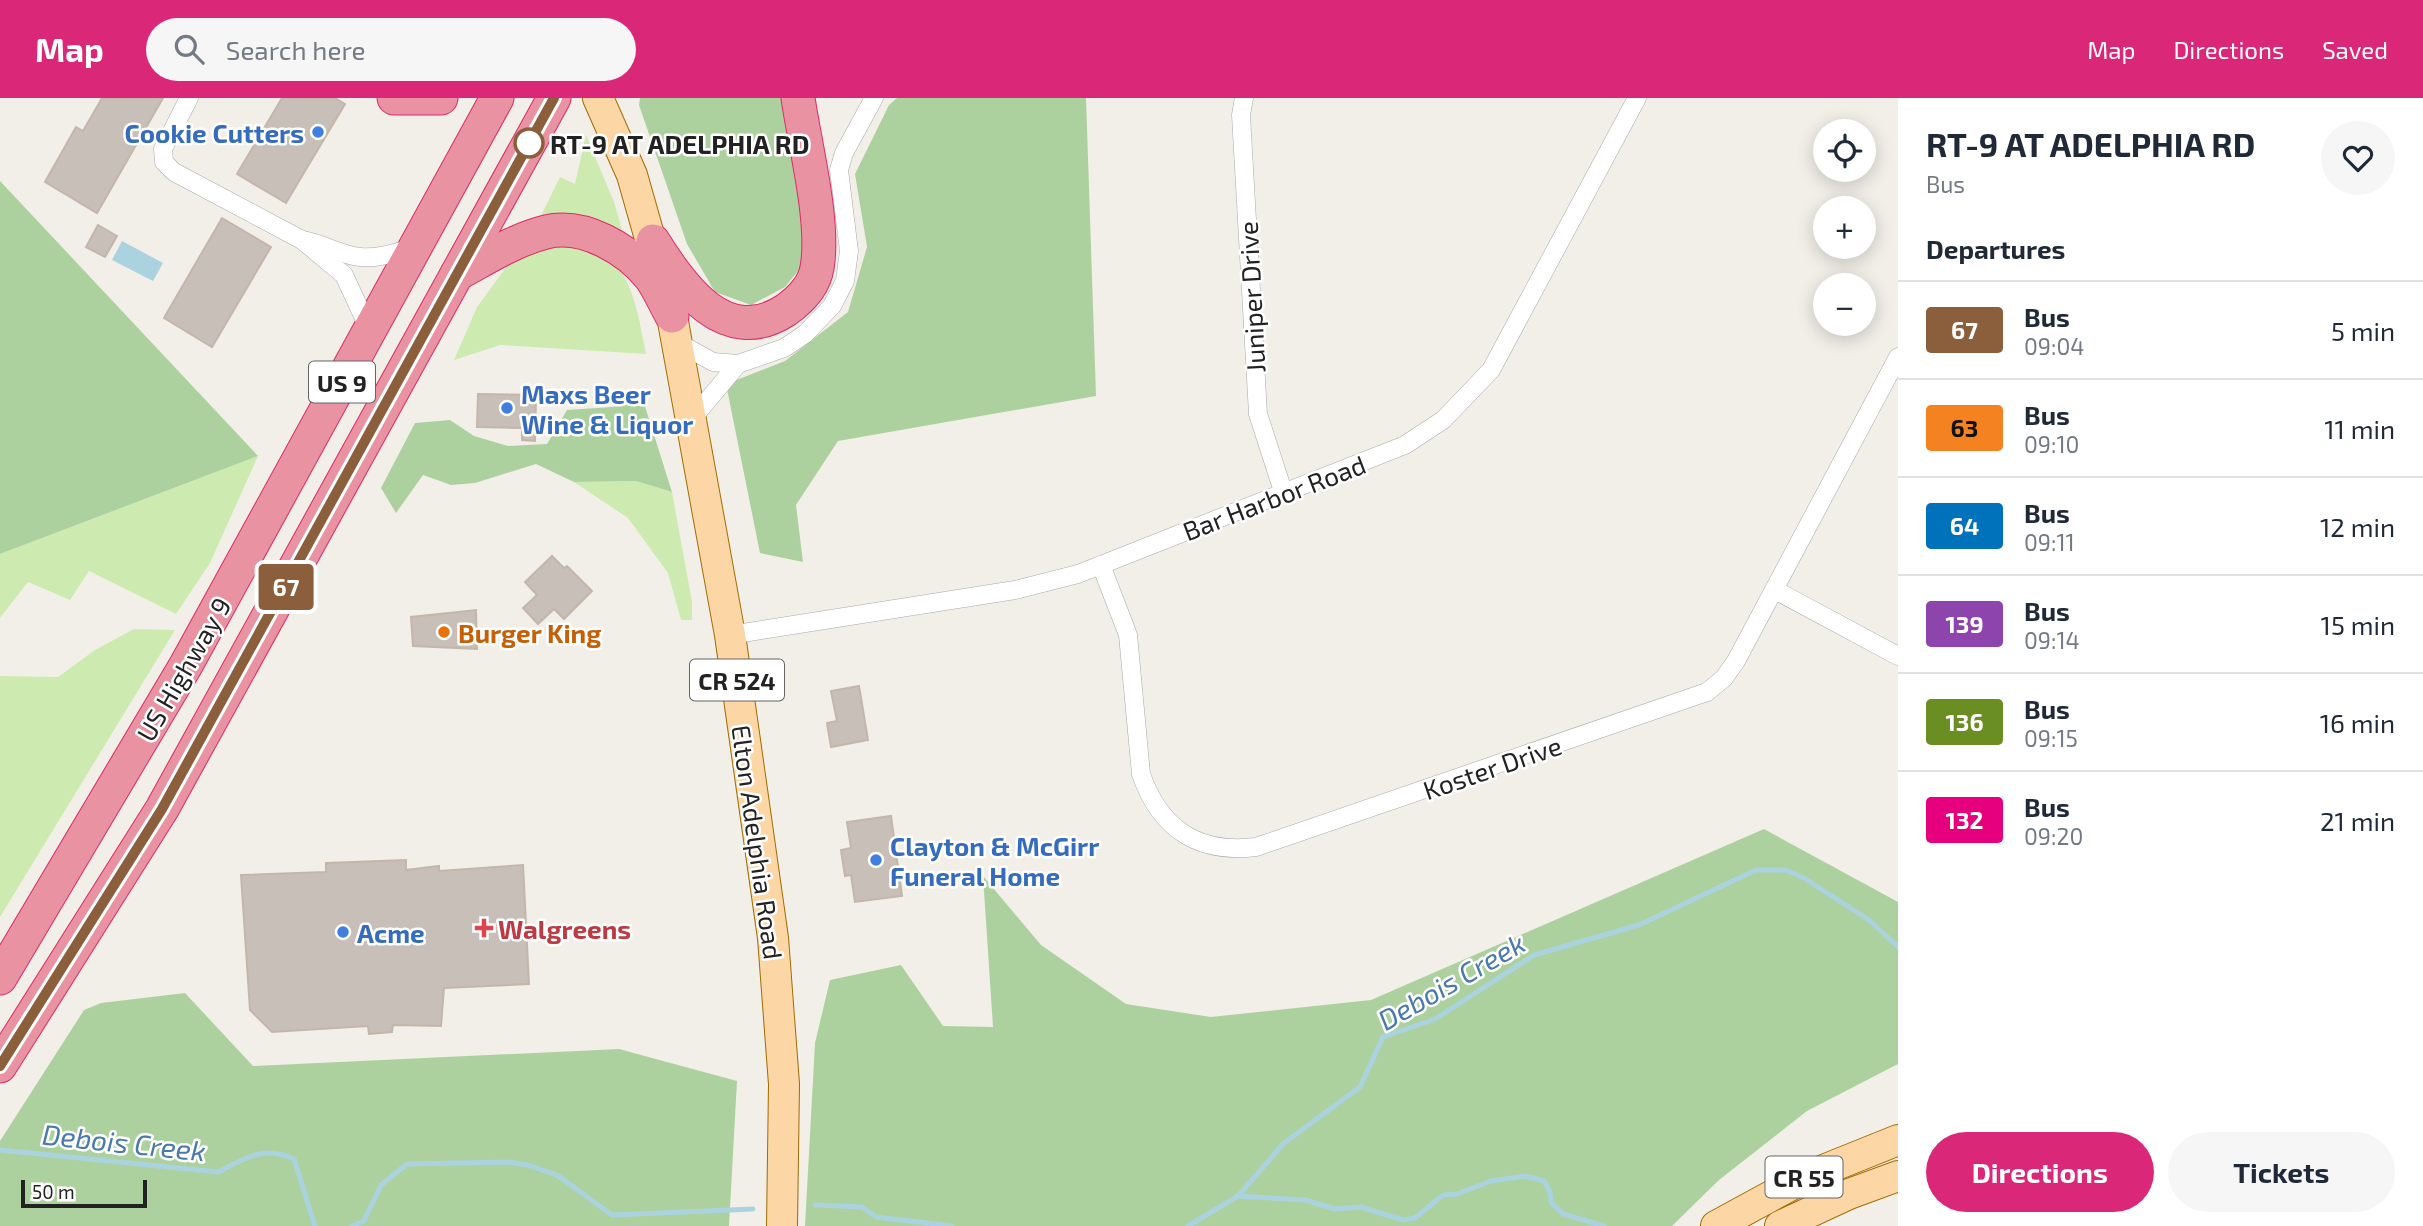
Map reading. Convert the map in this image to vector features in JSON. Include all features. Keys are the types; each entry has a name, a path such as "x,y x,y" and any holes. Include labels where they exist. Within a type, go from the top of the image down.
{"highway":[{"path":"394,98 441,98"},
{"name":"US Highway 9","path":"0,978 186,665 497,98"},
{"name":"US Highway 9","path":"0,1066 162,809 554,98"},
{"path":"653,240 677,280 702,304 728,320 755,321 782,312 802,299 817,271 819,237 798,98"},
{"path":"457,274 533,236 549,231 580,232 627,254 652,278 674,329"}],"main road":[{"name":"Elton Adelphia Road","path":"598,98 632,175 653,240 692,419 730,635 773,938 784,1084 782,1226"},
{"name":"CR 55","path":"1716,1226 1816,1172 1898,1140"},
{"name":"CR 55","path":"1780,1226 1849,1194 1898,1177"}],"street":[{"path":"188,98 163,149 164,162 193,183 302,240 359,257 378,257 416,247"},
{"path":"674,329 713,362 738,364 784,348 806,334 823,318 845,281 849,251 839,170 844,153 874,98"},
{"name":"Juniper Drive","path":"1244,98 1241,115 1258,414 1283,491"},
{"name":"Bar Harbor Road","path":"730,635 1015,590 1101,565 1405,445 1443,421 1478,386 1503,349 1637,98"},
{"path":"302,240 344,275 370,331"},
{"name":"Koster Drive","path":"1101,565 1128,635 1141,774 1148,794 1169,823 1205,845 1237,849 1256,847 1707,692 1724,678 1736,661 1898,358"},
{"path":"692,419 738,364"},
{"path":"1775,590 1898,656"}],"green space":[{"path":"640,98 785,98 810,256 785,287 751,305 715,292 687,244 639,105"},
{"path":"897,98 1086,98 1096,396 838,441 796,505 803,562 760,553 726,384 785,361 848,312 867,247 855,174 889,105"},
{"path":"586,135 614,202 625,240 540,218 560,177 575,184"},
{"path":"0,181 258,456 0,554"},
{"path":"550,239 588,243 603,251 614,262 631,290 646,354 500,345 454,360 477,307 510,262"},
{"path":"643,400 672,492 636,481 574,482 536,464 475,483 451,485 423,475 396,513 381,488 415,423 450,420 474,436 508,446 547,444 567,410 612,407"},
{"path":"258,456 210,563 176,614 89,571 70,600 28,582 0,618 0,554"},
{"path":"636,481 672,492 692,602 692,620 681,620 668,573 628,518 574,482"},
{"path":"134,629 175,630 0,917 0,676 58,677 95,650"},
{"path":"1764,829 1898,902 1898,1064 1807,1111 1719,1180 1672,1226 805,1226 815,1043 830,980 901,965 943,1026 993,1027 983,876 1041,945 1126,1004 1211,1017 1371,1000"},
{"path":"185,993 253,1066 619,1049 737,1081 729,1226 0,1226 0,1141 84,1010 101,1003"}],"water":[{"path":"122,241 163,263 153,281 112,260"}],"building":[{"path":"102,98 163,98 97,213 45,182 76,127 83,131"},
{"path":"282,98 335,98 345,104 286,203 237,174"},
{"path":"222,218 271,247 212,347 164,318"},
{"path":"98,225 117,236 105,257 86,247"},
{"path":"478,394 536,395 535,441 522,440 522,428 477,427"},
{"path":"552,556 564,568 567,566 592,591 564,619 554,609 538,624 523,608 537,595 525,582"},
{"name":"Burger King","path":"476,610 477,649 413,646 411,617"},
{"path":"859,686 868,740 831,747 827,723 837,721 831,691"},
{"path":"891,816 902,896 855,902 851,875 845,876 841,850 851,848 847,822"},
{"name":"Acme","path":"406,860 406,870 439,866 439,871 523,865 529,984 444,988 441,1026 393,1025 392,1032 369,1034 368,1026 272,1032 250,1010 241,875 326,872 326,863"}],"waterway":[{"name":"Debois Creek","path":"1188,1226 1238,1196 1284,1143 1360,1087 1383,1037 1435,1019 1534,955 1639,925 1756,870 1786,870 1804,878 1869,920 1898,947"},
{"name":"Debois Creek","path":"0,1150 218,1172 255,1155 283,1155 294,1159 315,1226"},
{"name":"Debois Creek","path":"352,1226 364,1221 381,1185 407,1164 508,1162 528,1165 557,1175 612,1215 753,1209"},
{"path":"1238,1196 1305,1200 1335,1209 1361,1207 1403,1220 1415,1218 1443,1195 1457,1194 1491,1181 1525,1176 1544,1181 1550,1192 1551,1202 1563,1214 1604,1226"},
{"name":"Debois Creek","path":"815,1205 862,1207 876,1217 952,1226"}],"bus line":[{"name":"67","path":"0,1066 162,809 554,98"}],"place":[{"name":"Cookie Cutters","path":"318,132"},
{"name":"RT-9 AT ADELPHIA RD","path":"529,143"},
{"name":"Maxs Beer Wine & Liquor","path":"507,408"},
{"name":"Burger King","path":"444,632"},
{"name":"Clayton & McGirr Funeral Home","path":"876,860"},
{"name":"Walgreens","path":"484,928"},
{"name":"Acme","path":"343,932"}]}
